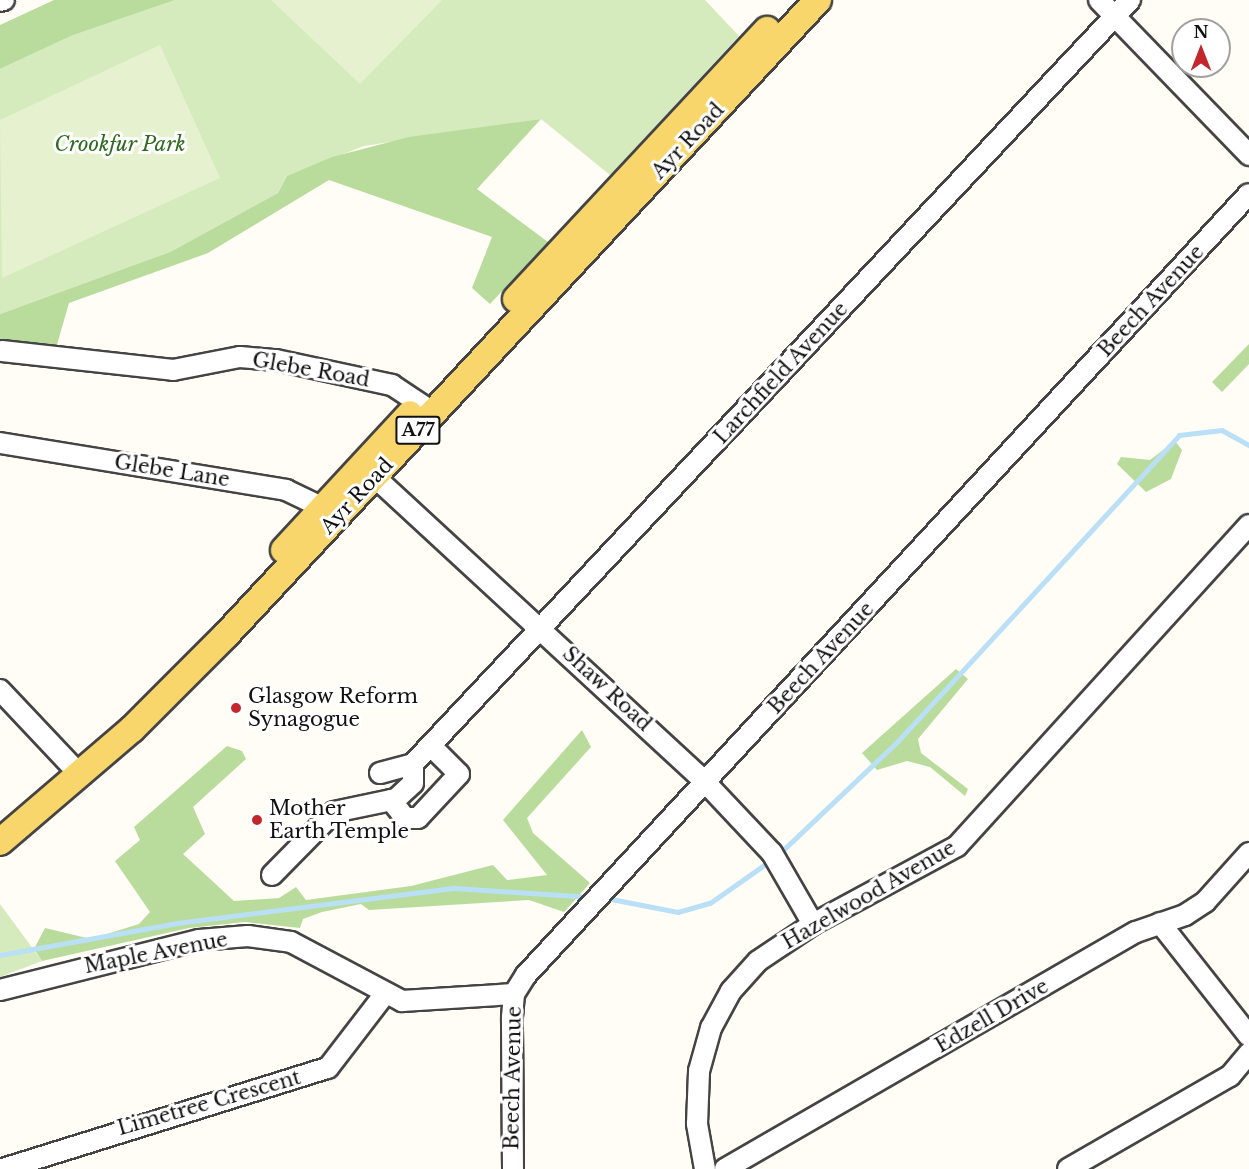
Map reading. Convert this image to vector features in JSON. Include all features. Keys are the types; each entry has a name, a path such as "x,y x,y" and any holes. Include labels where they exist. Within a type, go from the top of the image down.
{"main road":[{"name":"Ayr Road","path":"428,408 795,0"},
{"name":"Ayr Road","path":"0,842 198,641 331,511 818,0"},
{"name":"Ayr Road","path":"0,822 74,769"}],"street":[{"path":"0,1 4,0"},
{"path":"1099,0 1249,155"},
{"name":"Larchfield Avenue","path":"414,764 1130,0"},
{"name":"Beech Avenue","path":"513,1169 514,994 526,975 1249,194"},
{"name":"Glebe Road","path":"2,351 173,370 240,357 276,360 392,385 428,408"},
{"name":"Glebe Lane","path":"0,443 286,490 331,511"},
{"name":"Shaw Road","path":"368,471 542,628 706,783 772,853 813,924"},
{"name":"Hazelwood Avenue","path":"705,1169 697,1124 699,1081 711,1028 730,991 758,961 813,924 957,846 1249,525"},
{"path":"0,690 74,769"},
{"path":"391,800 405,818 418,818 459,774 431,746"},
{"path":"272,874 334,812 391,800 413,783 414,764 380,773"},
{"name":"Edzell Drive","path":"724,1169 1160,923 1205,902 1249,853"},
{"path":"1160,923 1166,937 1249,1036"},
{"name":"Maple Avenue","path":"0,990 199,940 248,936 291,942 384,995 431,1003 514,994"},
{"name":"Limetree Crescent","path":"3,1169 328,1068 384,995"},
{"path":"1068,1169 1230,1076 1249,1053"}],"green space":[{"path":"54,0 175,0 71,36 0,69 0,25"},
{"name":"Crookfur Park","path":"175,0 705,0 739,36 610,175 541,119 364,146 287,176 278,193 170,252 0,314 0,69 71,36"},
{"path":"271,0 442,0 360,84"},
{"path":"160,45 220,178 2,278 0,120"},
{"path":"541,119 477,189 548,242 490,304 472,288 492,237 329,180 208,253 69,303 56,348 0,343 0,314 170,252 278,193 287,176 332,157 409,137"},
{"path":"1249,344 1249,364 1222,392 1212,382"},
{"path":"1175,441 1182,450 1171,479 1146,492 1117,464 1121,457 1150,460"},
{"path":"956,669 968,679 918,739 921,753 968,789 965,796 930,767 907,761 877,770 862,753"},
{"path":"582,730 591,747 527,818 533,833 590,883 564,912 529,900 369,910 361,904 322,912 303,919 300,928 245,922 189,928 42,961 34,949 45,928 91,939 139,924 150,912 115,861 140,840 134,827 227,746 242,751 246,759 193,807 205,834 183,854 234,901 279,898 296,887 306,900 411,886 493,865 507,880 547,875 503,820"},
{"path":"0,904 42,961 0,977"}],"waterway":[{"path":"779,854 898,741 1179,435 1222,430 1249,445"},
{"path":"606,898 678,912 710,903 770,861"},
{"path":"0,955 177,923 455,888 591,897"}],"place":[{"name":"Glasgow Reform Synagogue","path":"236,708"},
{"name":"Mother Earth Temple","path":"257,820"}]}
